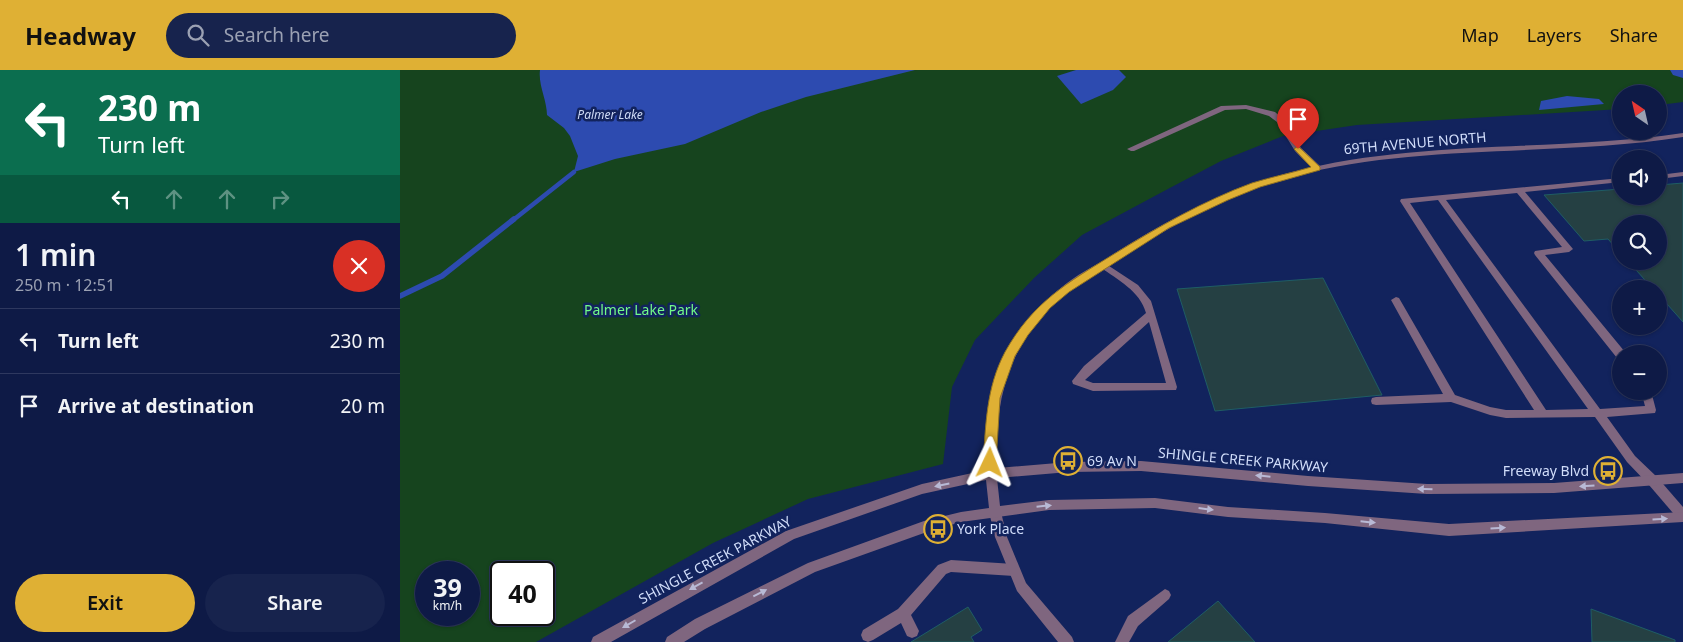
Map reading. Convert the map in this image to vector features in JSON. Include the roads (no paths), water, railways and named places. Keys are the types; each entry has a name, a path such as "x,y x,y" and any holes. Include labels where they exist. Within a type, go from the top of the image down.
{"street":[{"path":"1131,149 1224,108 1246,107 1272,114 1280,121 1298,149 1317,168"},
{"name":"69TH AVENUE NORTH","path":"1067,642 1021,587 1001,537 995,512 990,474 994,398 1010,355 1024,332 1065,289 1166,226 1257,185 1317,168 1381,158 1614,142 1683,135"},
{"path":"1667,175 1683,174"},
{"path":"1543,414 1404,202 1612,181"},
{"path":"1519,190 1569,250 1538,253 1613,345"},
{"path":"1441,198 1631,459 1683,516"},
{"path":"1103,265 1135,287 1148,303 1172,387 1092,387 1077,381 1088,368 1151,314"},
{"path":"1396,300 1451,398"},
{"path":"1376,401 1451,398 1490,411 1506,414 1543,414 1651,410 1648,400"},
{"name":"SHINGLE CREEK PARKWAY","path":"598,642 790,535 922,489 990,474 1069,467 1141,466 1308,481 1427,489 1554,488 1683,478"},
{"path":"672,642 700,624 812,567 924,527 961,517 1050,505 1155,503 1228,512 1325,518 1449,530 1683,516"},
{"path":"868,635 903,614 942,569 951,566 1014,570"},
{"path":"1122,642 1134,621 1165,595"},
{"path":"903,614 912,631"}],"water":[{"name":"Palmer Lake","path":"540,70 915,70 806,97 761,112 685,144 615,159 574,172 578,156 570,136 564,128 547,115 540,81"},
{"path":"1076,70 1119,70 1126,77 1113,90 1081,104 1057,76"},
{"path":"1567,96 1599,99 1604,104 1539,110 1541,101"}],"waterway":[{"path":"512,221 574,172"},
{"path":"400,296 442,276 514,219"}],"place":[{"name":"69 Av N","path":"1068,461"},
{"name":"Freeway Blvd","path":"1608,471"},
{"name":"York Place","path":"938,529"}],"park label":[{"name":"Palmer Lake Park","path":"641,310"}]}
